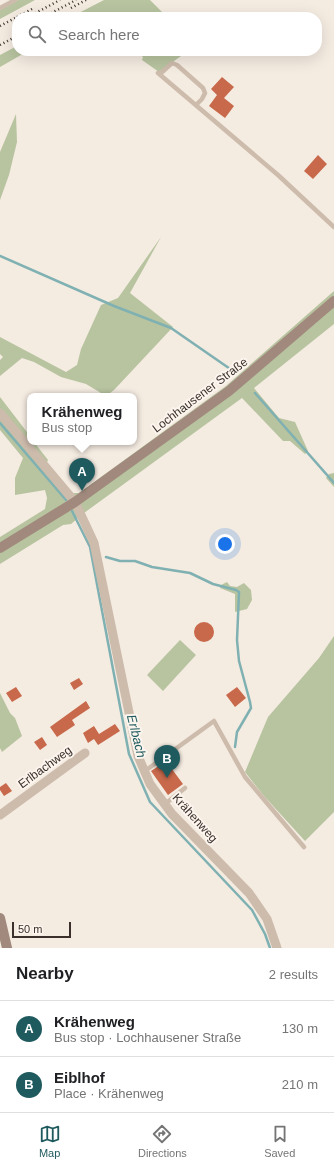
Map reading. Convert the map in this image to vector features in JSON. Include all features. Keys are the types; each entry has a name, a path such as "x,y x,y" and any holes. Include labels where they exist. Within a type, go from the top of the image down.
{"main road":[{"name":"Lochhausener Straße","path":"0,548 75,502 229,391 334,301"},
{"path":"0,918 7,948"}],"street":[{"name":"Krähenweg","path":"0,413 75,502 94,543 138,756 150,784 172,814 249,893 267,919 277,948"},
{"name":"Erlbachweg","path":"0,815 85,753"}],"lane":[{"path":"0,8 15,0"},
{"path":"196,105 202,100 205,93 202,88 177,65 172,63 159,73 196,105 278,175 334,227"},
{"path":"145,771 214,721 245,777 304,847"},
{"path":"165,804 185,788"}],"green space":[{"path":"18,0 35,0 0,19 0,10"},
{"path":"104,0 150,0 162,12 81,12"},
{"path":"12,49 12,56 19,56 0,67 0,55"},
{"path":"142,56 181,56 159,72 142,60"},
{"path":"16,114 17,142 9,175 0,200 0,152"},
{"path":"161,237 130,293 173,327 110,393 101,393 86,384 61,377 34,362 22,358 0,376 0,360 3,357 0,354 0,337 66,372 77,365 81,349 101,305 118,298"},
{"path":"334,291 334,324 254,388 279,418 295,422 308,451 305,454 290,441 283,441 242,398 71,524 63,525 0,564 0,537 45,509 47,498 45,490 15,495 15,478 23,458 0,430 0,416 68,498 74,493 79,493 226,386"},
{"path":"0,397 27,432 27,444 0,411"},
{"path":"28,445 36,445 48,460 45,466"},
{"path":"334,473 334,487 326,478 329,474"},
{"path":"227,582 230,586 237,587 244,583 251,590 252,600 247,609 235,612 235,594 220,588 221,585"},
{"path":"334,636 334,812 305,841 263,795 245,772 268,717 319,658"},
{"path":"180,640 196,655 163,691 147,675"},
{"path":"0,693 10,713 15,718 22,736 2,752 0,748"}],"building":[{"path":"222,77 234,87 224,98 234,106 225,118 209,106 217,95 211,89"},
{"path":"318,155 327,164 313,179 304,171"},
{"path":"204,622 211,625 214,632 211,639 204,642 197,639 194,632 197,625"},
{"path":"79,678 83,684 74,690 70,683"},
{"path":"16,687 22,696 12,702 6,693"},
{"path":"237,687 246,698 235,707 226,695"},
{"path":"86,701 90,708 72,720 75,725 57,737 50,727"},
{"path":"115,724 120,731 98,745 94,739 88,743 83,733 94,726 99,734"},
{"path":"42,737 47,745 40,750 34,742"},
{"path":"166,761 183,784 168,795 151,771"},
{"path":"6,783 12,791 4,796 0,790 0,787"}],"waterway":[{"path":"0,256 114,306 171,328 236,373"},
{"path":"255,393 334,483"},
{"name":"Erlbach","path":"0,423 66,500"},
{"name":"Erlbach","path":"72,511 90,547 129,754 150,802 252,910 265,934 270,948"},
{"path":"106,557 120,561 135,561 152,567 190,573 213,584 239,592 237,640 239,661 251,708 237,732 235,747"}],"railway":[{"path":"37,12 60,0"},
{"path":"53,12 76,0"},
{"path":"71,8 86,0"},
{"path":"26,12 32,9"},
{"path":"0,26 12,20"},
{"path":"0,45 12,39"}],"place":[{"name":"Krähenweg","path":"82,491"},
{"name":"Eiblhof","path":"167,778"}]}
